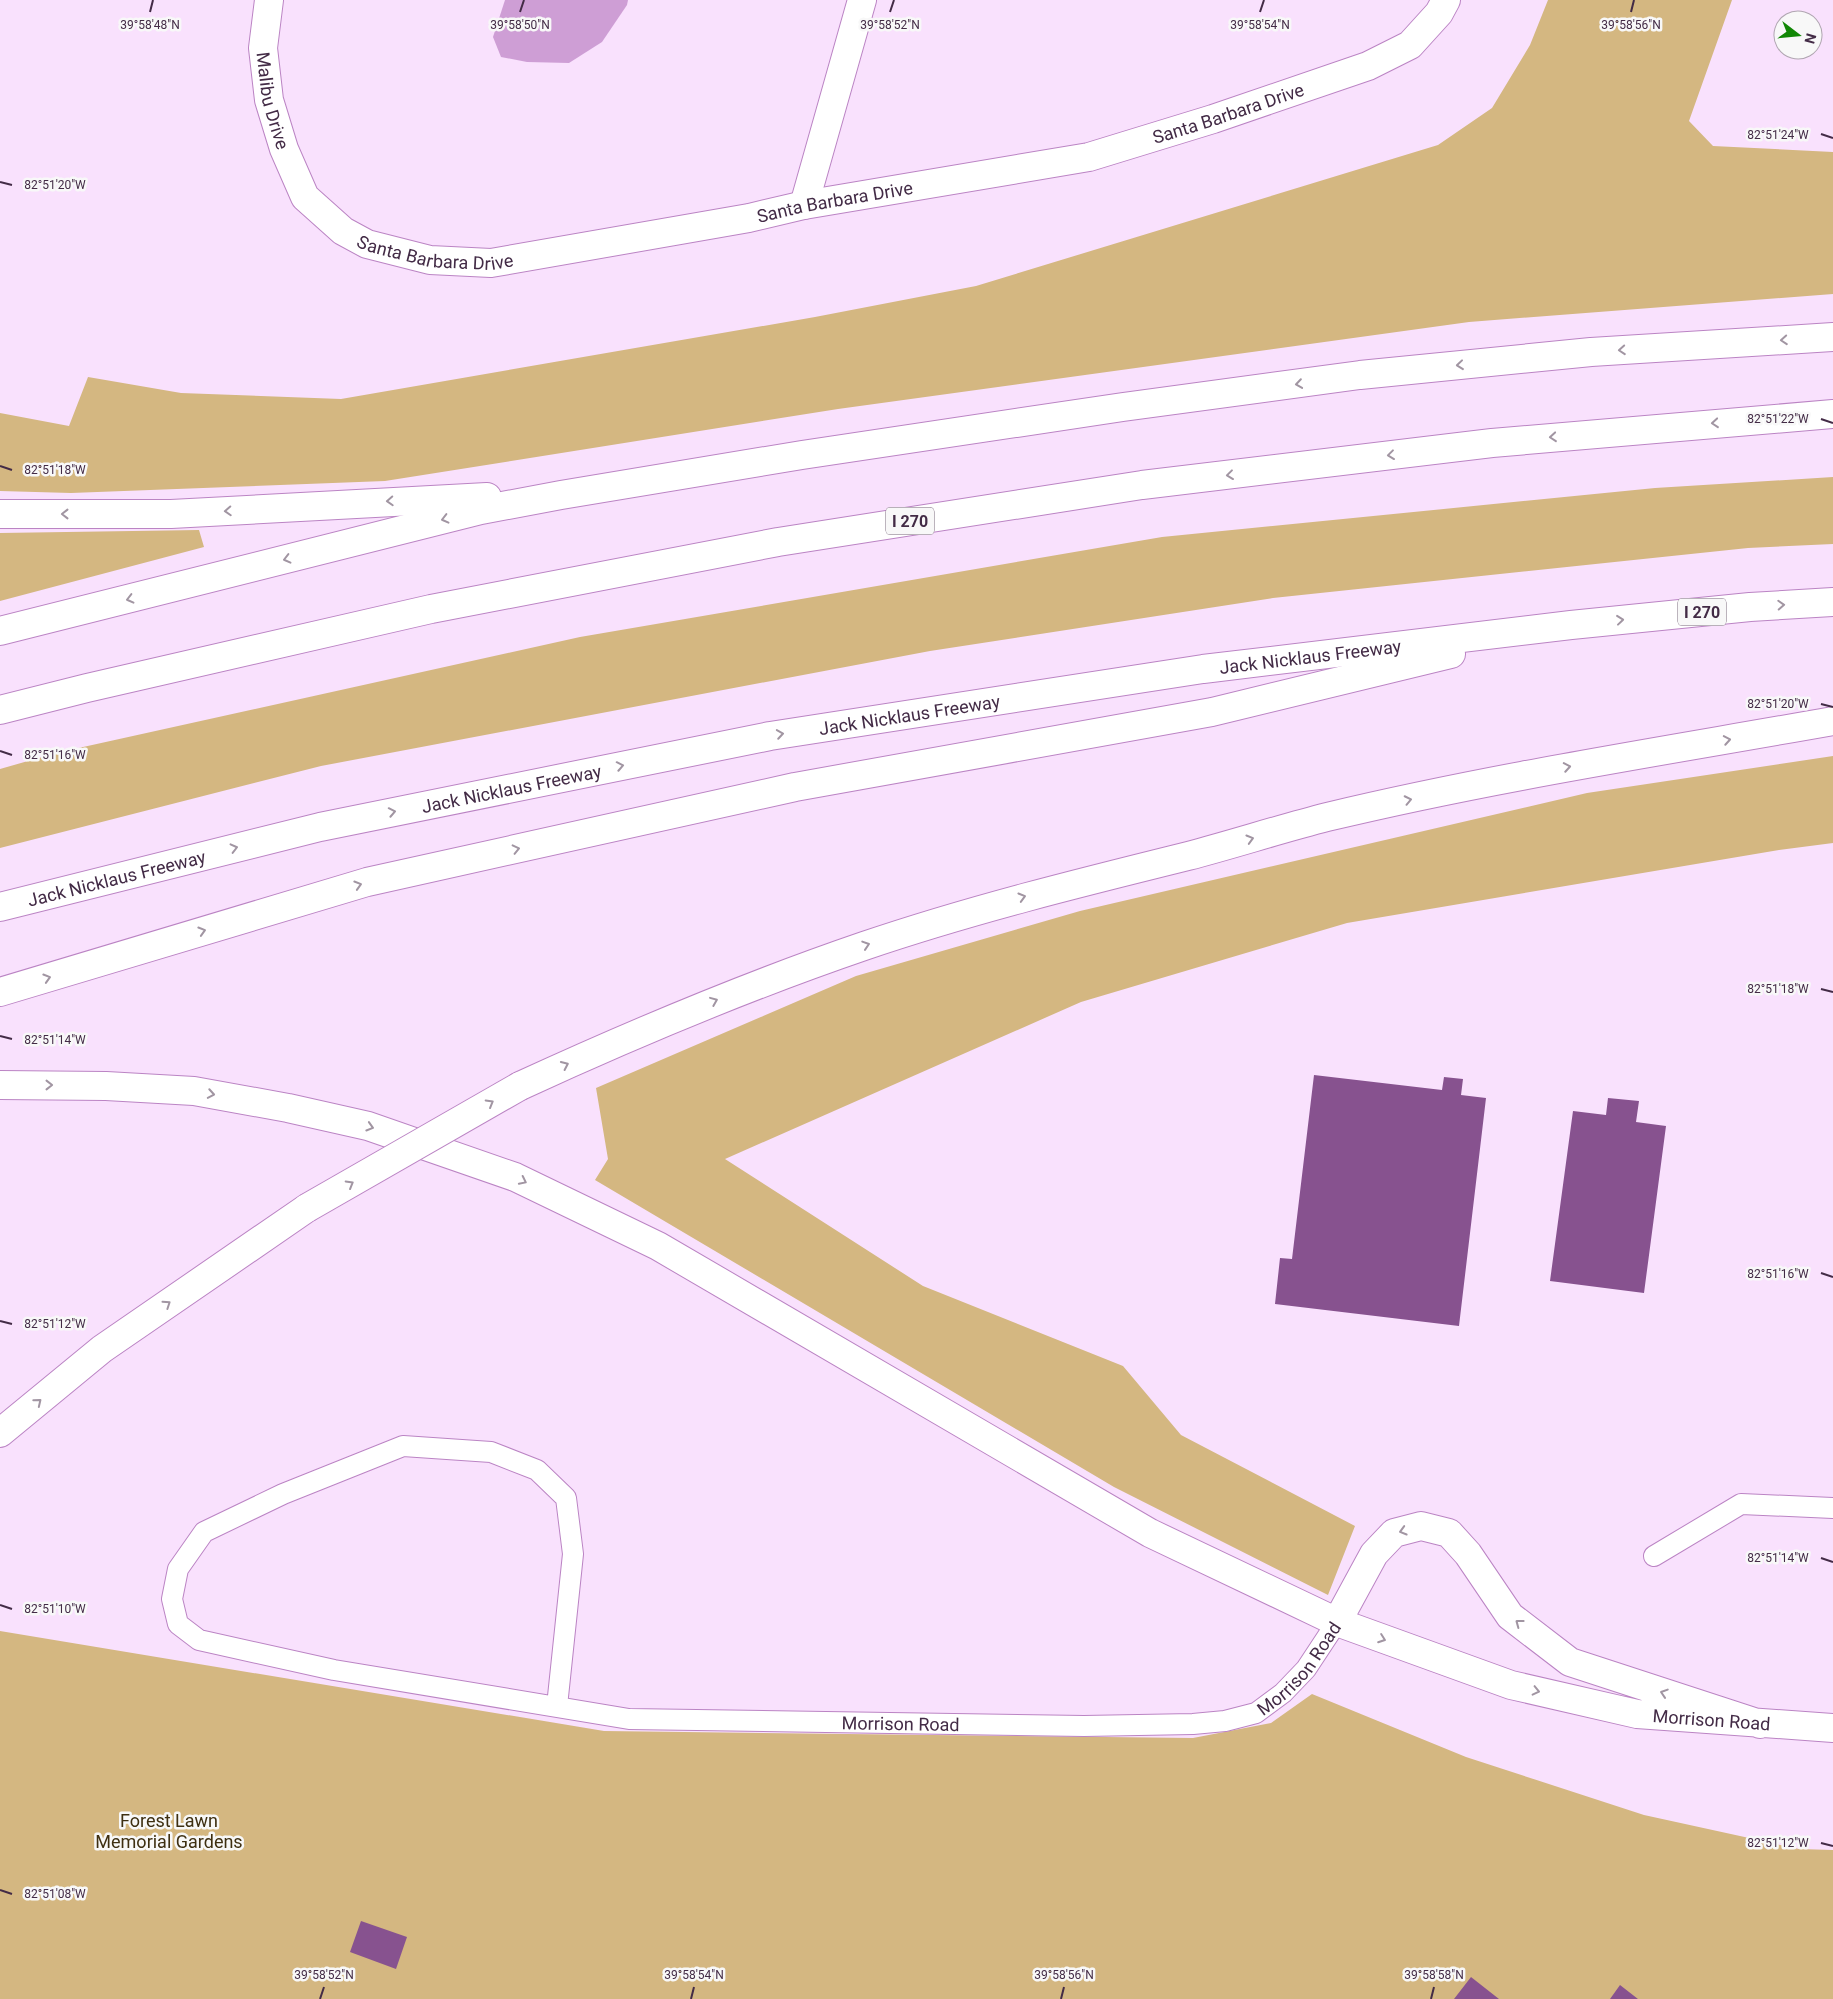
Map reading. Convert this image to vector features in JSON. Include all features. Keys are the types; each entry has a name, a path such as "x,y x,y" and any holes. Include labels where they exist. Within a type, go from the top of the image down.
{"main road":[{"name":"Malibu Drive","path":"269,0 263,48 269,100 284,149 306,197"},
{"path":"804,205 862,0"},
{"name":"Santa Barbara Drive","path":"306,197 343,231 367,244 430,260 491,263 749,218 804,205 1089,156 1213,119 1368,66 1410,45 1439,13 1446,0"},
{"path":"0,632 481,510 802,455 1103,410 1360,376 1591,352 1833,337"},
{"name":"I 270","path":"0,710 87,688 430,609 778,542 1142,485 1482,444 1833,414"},
{"path":"0,514 171,514 442,498 561,495"},
{"name":"Jack Nicklaus Freeway","path":"0,907 320,827 770,736 1203,669 1571,625 1750,607 1833,602"},
{"path":"0,992 367,882 795,786 1212,712 1571,625"},
{"path":"0,1433 102,1349 307,1208 520,1086 623,1039 721,998 866,945 1024,897 1344,814 1524,775 1833,721"},
{"path":"0,1085 106,1086 194,1091 288,1108 368,1126 516,1177 658,1246 1150,1533 1337,1622 1374,1554 1394,1534 1421,1526 1449,1533 1468,1554 1510,1616 1570,1662 1760,1724"},
{"name":"Morrison Road","path":"1337,1622 1510,1685 1637,1714 1833,1728"}],"lane":[{"name":"Morrison Road","path":"557,1706 573,1554 566,1498 537,1470 491,1452 403,1446 283,1494 204,1532 178,1569 172,1599 178,1624 199,1640 334,1670 629,1719 1084,1726 1226,1722 1256,1713 1283,1693 1306,1669 1337,1622"},
{"path":"1654,1556 1742,1504 1833,1508"}],"green space":[{"path":"1548,0 1732,0 1689,121 1713,146 1833,152 1833,294 1469,322 838,409 385,481 71,493 0,491 0,413 69,426 88,377 181,393 341,399 815,317 976,286 1438,145 1492,108 1530,45"},
{"path":"1833,477 1833,544 1748,548 1273,598 930,651 321,766 0,848 0,769 56,753 580,637 1162,537 1655,488"},
{"path":"199,530 204,547 0,601 0,533"},
{"path":"1833,756 1833,843 1779,850 1347,923 1081,1002 725,1159 923,1286 1123,1366 1181,1435 1355,1526 1328,1595 1114,1487 595,1180 608,1159 596,1088 856,976 1080,911 1587,793"},
{"name":"Forest Lawn Memorial Gardens","path":"0,1631 604,1731 1193,1738 1271,1723 1312,1694 1466,1757 1644,1815 1799,1849 1833,1850 1833,1999 0,1999"}],"shaded area":[{"path":"505,0 628,0 627,5 602,42 569,63 527,62 501,57 493,37"}],"building":[{"path":"1314,1075 1442,1090 1444,1077 1463,1079 1461,1095 1486,1098 1459,1326 1275,1304 1280,1258 1292,1259"},
{"path":"1608,1098 1639,1101 1636,1122 1666,1126 1644,1293 1550,1281 1573,1111 1606,1115"},
{"path":"361,1921 407,1937 396,1969 350,1952"},
{"path":"1471,1977 1499,1999 1454,1999"},
{"path":"1620,1985 1638,1999 1610,1999"}]}
